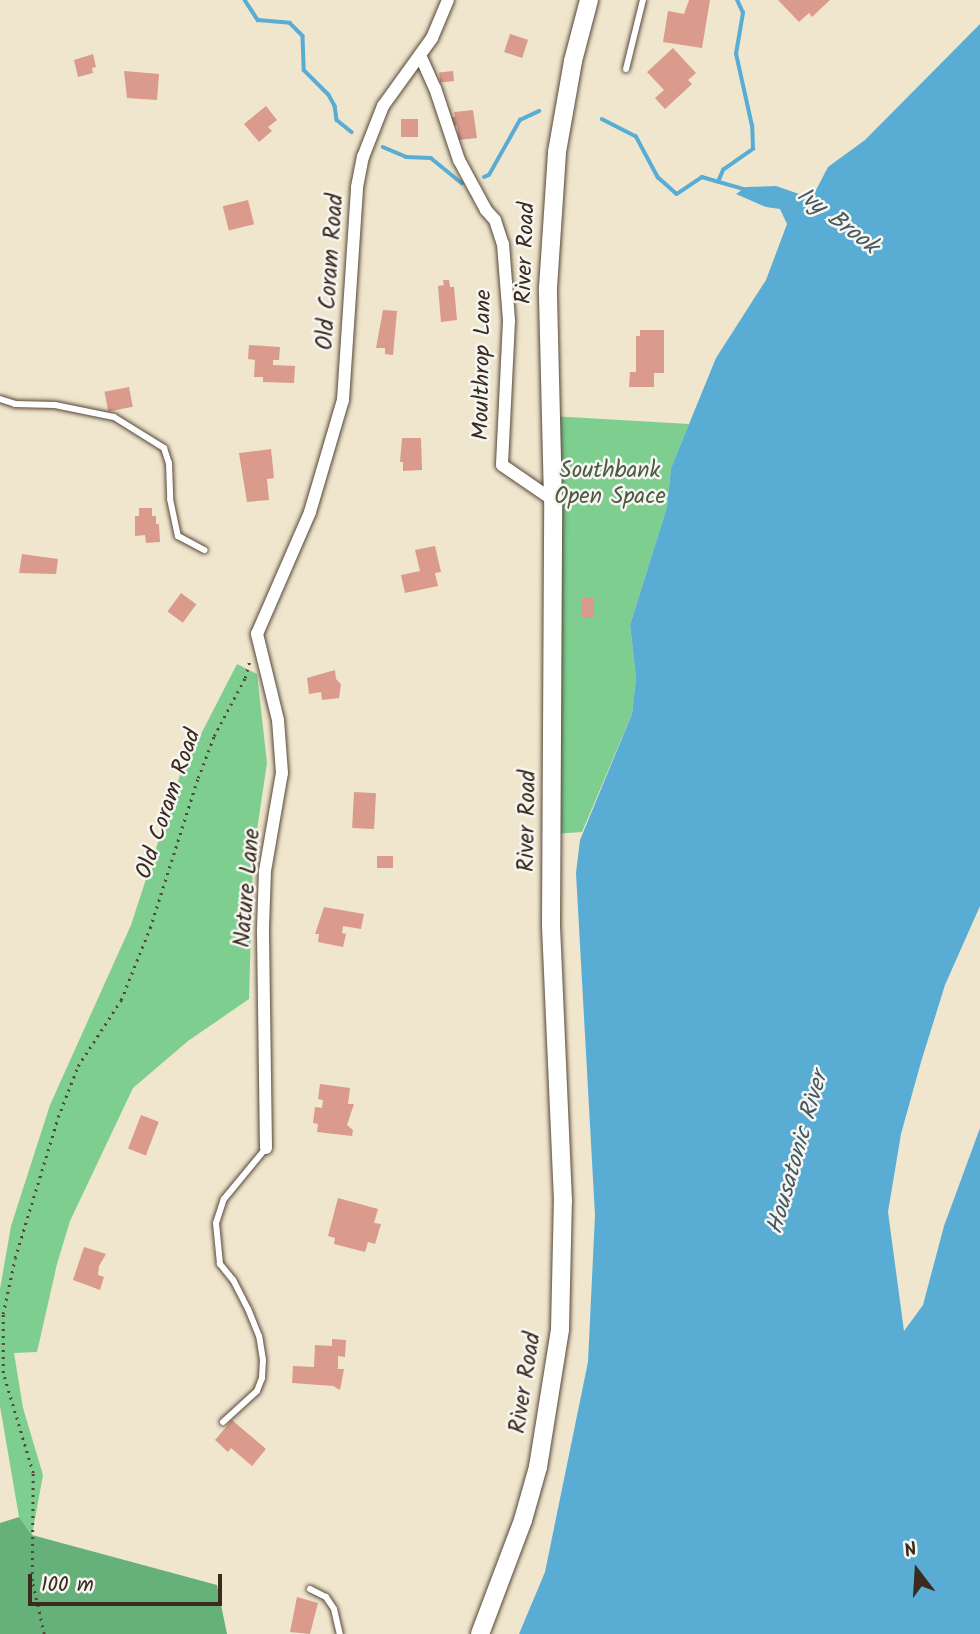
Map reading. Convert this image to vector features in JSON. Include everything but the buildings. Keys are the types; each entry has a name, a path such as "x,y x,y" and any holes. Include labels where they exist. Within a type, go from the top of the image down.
{"main road":[{"name":"River Road","path":"480,1634 523,1520 538,1466 560,1329 563,1201 551,925 553,500 548,288 551,218 564,108 589,0"}],"street":[{"name":"Old Coram Road","path":"257,634 310,512 343,400 357,187 363,157 383,106 441,21 448,0"},
{"name":"Moulthrop Lane","path":"420,55 435,88 459,160 486,210 495,220 503,244 509,321 502,465 553,500"},
{"name":"Nature Lane","path":"257,634 278,720 282,773 265,871 263,928 266,1148"}],"lane":[{"path":"626,69 643,0"},
{"path":"0,399 15,404 55,405 114,417 164,448 169,463 170,499 178,536 204,550"},
{"path":"223,1422 257,1391 262,1378 263,1360 259,1336 248,1309 233,1280 220,1265 216,1223 224,1199 266,1148"},
{"path":"310,1589 326,1597 334,1609 340,1634"}],"path":[{"name":"Old Coram Road","path":"44,1634 32,1581 33,1473 3,1373 3,1314 58,1118 78,1066 125,988 150,928 198,778 214,736 245,678 257,634"}],"green space":[{"name":"Southbank Open Space","path":"551,416 689,424 671,468 667,507 630,625 636,678 632,714 582,832 553,834"},
{"path":"237,664 257,674 267,763 253,857 249,999 188,1041 133,1088 70,1221 57,1264 37,1352 14,1353 23,1408 43,1475 32,1535 19,1517 0,1406 0,1289 11,1226 50,1105 131,925 180,775"},
{"path":"19,1517 32,1535 217,1585 227,1634 0,1634 0,1523"}],"water":[{"name":"Housatonic River","path":"980,24 980,906 945,985 921,1062 901,1134 888,1212 904,1331 923,1305 944,1226 980,1128 980,1634 519,1634 545,1572 588,1362 595,1215 576,873 580,840 632,714 636,678 630,625 667,507 671,468 716,358 766,280 787,224 780,209 766,207 736,194 746,187 776,186 805,196 816,190 828,167 865,140"}],"waterway":[{"path":"245,0 258,20 290,23 303,36 304,70 329,95 335,106 337,120 352,132"},
{"name":"Ivy Brook","path":"718,182 723,170 753,149 752,126 736,54 743,13 737,0"},
{"path":"484,177 489,175 520,120 539,111"},
{"path":"602,119 636,136 658,177 677,194 702,177 747,190"},
{"path":"383,147 406,157 431,158 462,183"}]}
